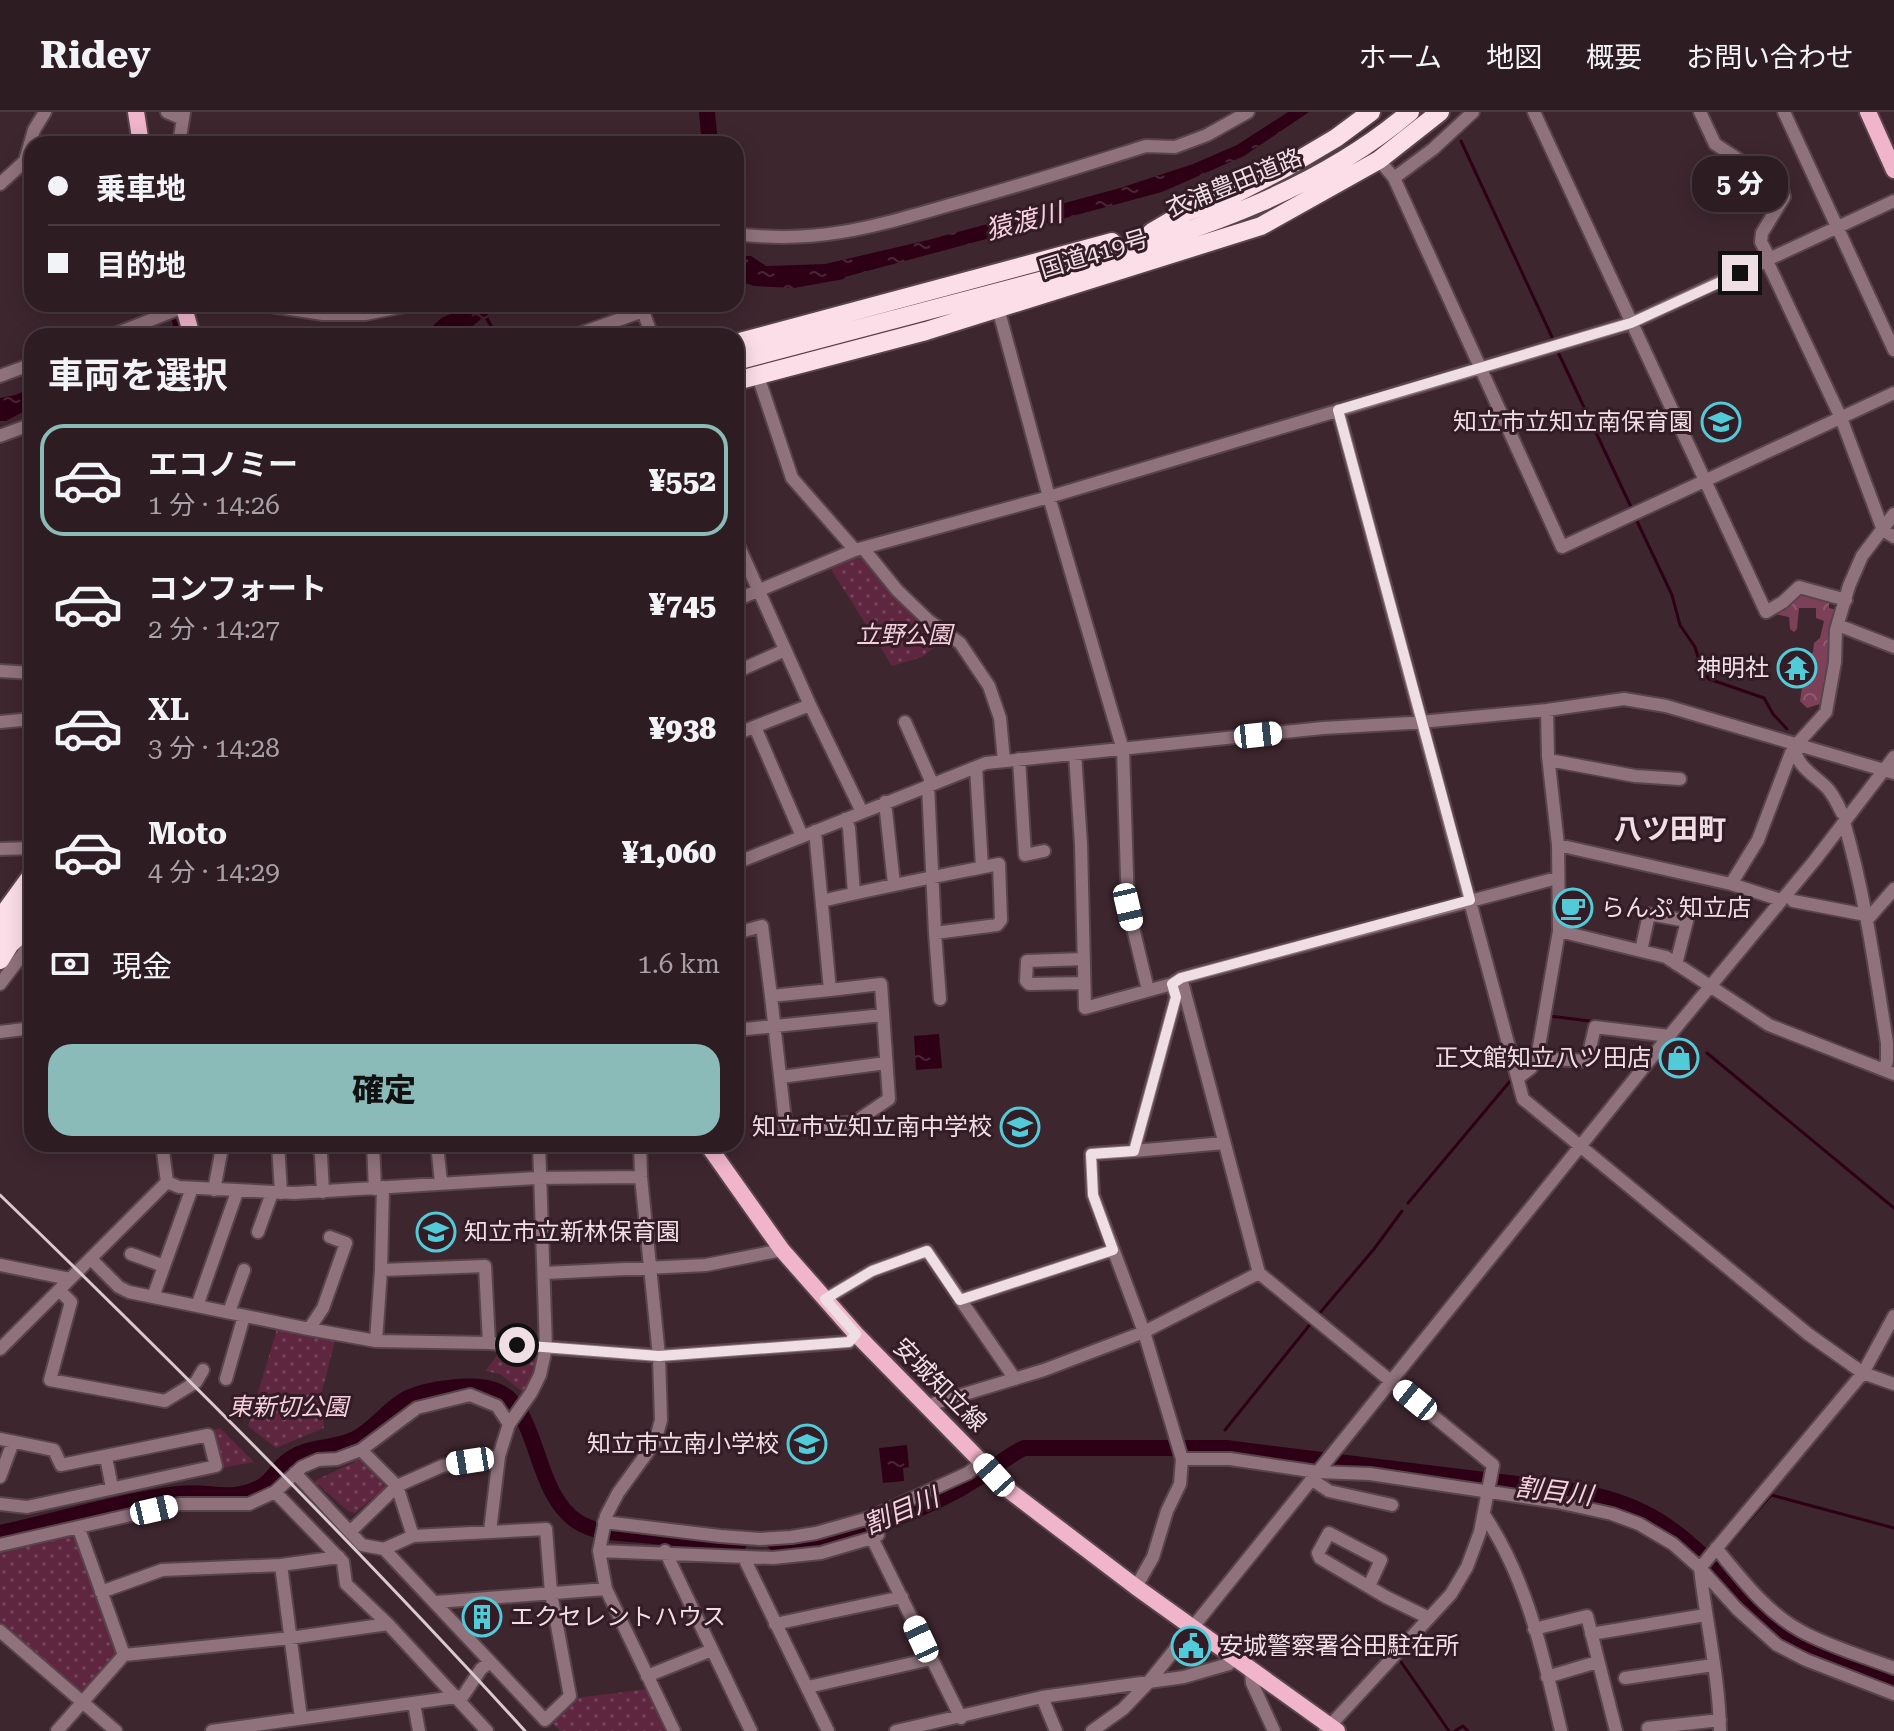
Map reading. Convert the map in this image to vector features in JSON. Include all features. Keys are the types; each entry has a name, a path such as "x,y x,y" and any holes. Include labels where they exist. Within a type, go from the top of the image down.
{"highway":[{"name":"国道419号","path":"744,341 1155,232 1186,212 1227,198 1287,167 1336,138 1371,112"},
{"name":"衣浦豊田道路","path":"1155,232 1250,195 1365,131 1392,112"},
{"name":"衣浦豊田道路","path":"744,352 1105,256 1220,218 1323,172 1410,112"},
{"name":"衣浦豊田道路","path":"744,359 1120,260 1240,223 1321,186 1398,135 1425,112"},
{"name":"国道419号","path":"744,378 762,370 998,308 1261,226 1379,160 1440,112"},
{"name":"衣浦豊田道路","path":"744,372 762,370 1062,284 1120,260"},
{"path":"0,919 24,893"},
{"path":"3,949 24,899"},
{"path":"3,949 24,924"},
{"path":"3,949 24,931"}],"main road":[{"path":"136,112 140,136"},
{"path":"1868,112 1894,170"},
{"name":"安城知立線","path":"713,1152 782,1250 856,1334 1011,1492 1330,1729"}],"street":[{"path":"32,136 45,112"},
{"path":"167,112 183,116 180,136"},
{"path":"744,235 765,238 819,236 905,219 1146,146 1175,147 1207,135 1248,112"},
{"path":"1394,178 1433,149 1473,112"},
{"path":"1534,112 1766,612 1799,587 1846,600"},
{"path":"1700,112 1715,144 1782,188 1784,197 1762,233 1761,242 1889,533"},
{"path":"1784,112 1894,350"},
{"path":"1379,160 1394,178 1562,547 1894,393"},
{"path":"0,184 24,162"},
{"path":"744,597 859,549 1049,497 1631,323 1894,201"},
{"path":"998,308 1123,750 1128,907 1148,990"},
{"path":"131,328 173,312"},
{"path":"310,312 375,312"},
{"path":"595,328 640,312"},
{"path":"0,376 24,367"},
{"path":"762,370 792,478 897,590 928,620 960,643 989,686 1000,718 1004,761"},
{"path":"1338,410 1526,1103 1761,1297 1863,1373 1894,1384"},
{"path":"0,436 24,427"},
{"path":"1731,884 1758,840 1791,753 1826,712 1838,625 1846,600 1862,556 1889,533 1894,514"},
{"path":"744,558 862,812"},
{"path":"1838,625 1894,647"},
{"path":"744,668 785,650"},
{"path":"0,671 24,672"},
{"path":"744,860 930,784 976,767 1004,761 1636,700 1890,771"},
{"path":"744,731 810,705"},
{"path":"1518,1078 1531,1068 1537,1058 1559,931 1558,845 1547,710"},
{"path":"0,722 24,720"},
{"path":"905,722 930,784 940,999"},
{"path":"755,727 809,833 822,901 830,990"},
{"path":"1796,747 1802,765 1825,787 1843,817 1867,918 1889,1072"},
{"path":"1075,754 1085,1008 1557,878"},
{"path":"1093,1731 1123,1709 1147,1684 1391,1380 1445,1318 1669,1036 1787,900 1843,817 1890,771 1894,757"},
{"path":"1019,759 1025,855 1044,851"},
{"path":"1549,760 1635,776 1680,779"},
{"path":"976,767 982,867"},
{"path":"885,802 894,884"},
{"path":"845,819 849,828 854,893"},
{"path":"1558,845 1867,918"},
{"path":"0,849 24,848"},
{"path":"822,901 999,864 1001,920 997,925 935,933"},
{"path":"0,908 9,896 24,889"},
{"path":"1867,918 1894,889"},
{"path":"1641,951 1649,914 1687,921 1676,964"},
{"path":"744,931 762,926 786,1129 855,1122 887,1103 881,984 771,996"},
{"path":"1559,931 1666,957 1780,1030 1889,1072"},
{"path":"0,984 24,952"},
{"path":"1084,959 1027,961 1026,981 1029,984 1084,983"},
{"path":"1176,981 1259,1273 1493,1465 1480,1532 1467,1567 1451,1594 1330,1729"},
{"path":"1134,1151 1176,997 1176,981"},
{"path":"744,1029 883,1015"},
{"path":"1537,1058 1587,1061 1595,1027 1669,1036"},
{"path":"0,1032 24,1029"},
{"path":"781,1077 886,1063"},
{"path":"1136,1587 1153,1557 1167,1511 1180,1484 1182,1459 1144,1332 1093,1195 1091,1154 1224,1143"},
{"path":"163,1152 167,1182"},
{"path":"258,1232 276,1193 278,1152"},
{"path":"320,1152 323,1192"},
{"path":"374,1152 379,1188 381,1270 376,1341"},
{"path":"438,1152 441,1183"},
{"path":"490,1531 499,1456 511,1422 540,1375 546,1348 539,1152"},
{"path":"640,1152 659,1356 661,1420 655,1442 618,1493 603,1524 599,1546 606,1589 674,1731"},
{"path":"214,1190 221,1153"},
{"path":"167,1182 192,1188 276,1193 441,1183 641,1177"},
{"path":"0,1349 167,1182"},
{"path":"153,1297 192,1188"},
{"path":"197,1306 237,1192"},
{"path":"309,1329 323,1308 346,1243 330,1237"},
{"path":"545,1273 706,1265 782,1250"},
{"path":"960,1300 1113,1250"},
{"path":"825,1299 872,1271 927,1251 1015,1379"},
{"path":"131,1254 164,1266"},
{"path":"91,1259 119,1287 153,1297 376,1341 489,1343 659,1356 849,1342 856,1334"},
{"path":"0,1265 70,1279"},
{"path":"381,1270 485,1266 489,1343"},
{"path":"229,1312 244,1270"},
{"path":"928,1407 1144,1332 1259,1273"},
{"path":"59,1290 71,1302 50,1380 165,1401 196,1382 203,1370"},
{"path":"226,1379 244,1316"},
{"path":"1648,1728 1720,1725 1720,1693 1705,1615 1700,1568 1863,1373 1894,1316"},
{"path":"0,1545 179,1504 249,1504 275,1492 302,1467 361,1450 417,1408 470,1395 497,1406 511,1422"},
{"path":"0,1477 7,1440 54,1450 61,1465 208,1435 216,1466 27,1507 0,1504"},
{"path":"361,1450 397,1486 413,1536"},
{"path":"350,1532 397,1486 442,1466 499,1456"},
{"path":"106,1457 112,1488"},
{"path":"1182,1459 1230,1459 1314,1476 1370,1474 1580,1506 1626,1518 1673,1544 1777,1645 1806,1660 1894,1694"},
{"path":"603,1524 760,1539 816,1533 869,1518 968,1473 982,1462"},
{"path":"295,1473 362,1545 384,1549 413,1536 546,1529 551,1593 570,1696 545,1720"},
{"path":"1314,1476 1329,1491 1392,1505"},
{"path":"275,1492 343,1562 346,1584 388,1624 487,1731"},
{"path":"1484,1515 1513,1564 1561,1731"},
{"path":"869,1518 902,1597 961,1718"},
{"path":"79,1529 124,1655"},
{"path":"1369,1586 1381,1560 1329,1533 1318,1553 1320,1558 1369,1586 1429,1618"},
{"path":"599,1546 744,1558 821,1553 875,1537"},
{"path":"1716,1548 1745,1583 1781,1618 1834,1647 1894,1668"},
{"path":"384,1549 554,1731"},
{"path":"665,1551 751,1731"},
{"path":"101,1592 162,1570 281,1565 339,1557"},
{"path":"744,1558 828,1731"},
{"path":"281,1565 301,1718"},
{"path":"436,1602 606,1589"},
{"path":"775,1624 902,1597"},
{"path":"1591,1634 1705,1615"},
{"path":"1534,1629 1587,1616 1616,1731"},
{"path":"57,1731 124,1655 290,1638 388,1624"},
{"path":"0,1631 116,1731"},
{"path":"647,1676 712,1650"},
{"path":"901,1731 1042,1697 1147,1684 1197,1674 1229,1664 1234,1658"},
{"path":"808,1687 931,1659"},
{"path":"212,1731 463,1696 481,1669 490,1662"},
{"path":"1547,1677 1597,1662"},
{"path":"1625,1678 1713,1665"},
{"path":"1251,1671 1252,1683 1274,1731"},
{"path":"1042,1697 1056,1731"},
{"path":"414,1704 419,1731"}],"green space":[{"name":"立野公園","path":"862,551 944,635 944,640 922,657 892,666 829,566"},
{"path":"1801,593 1829,602 1829,608 1837,610 1823,703 1807,708 1800,701 1806,659 1820,638 1824,621 1816,618 1816,608 1799,608 1794,632 1790,629 1789,617 1775,614"},
{"name":"東新切公園","path":"277,1329 335,1341 321,1395 324,1428 276,1448 248,1426"},
{"path":"502,1349 535,1351 539,1355 536,1375 524,1393 500,1374 485,1371"},
{"path":"220,1428 254,1462 221,1468 213,1430"},
{"path":"361,1459 386,1487 355,1513 348,1511 314,1481"},
{"path":"71,1533 77,1536 118,1655 84,1694 80,1694 0,1624 0,1548"},
{"path":"649,1689 669,1731 560,1731 552,1723 552,1718 575,1698"}],"water":[{"name":"猿渡川","path":"1288,112 1309,112 1244,156 1162,192 844,279 794,288 744,283 744,256 751,256 766,266 825,264 928,240 1120,188 1193,164 1237,145"},
{"path":"456,312 491,312 487,315 493,326 481,319 470,328 432,328 441,319"},
{"path":"175,317 177,322 194,328 169,328 173,325 171,318"},
{"path":"24,391 24,411 0,421 0,398"},
{"path":"939,1034 942,1068 916,1070 914,1036"},
{"path":"907,1445 909,1467 903,1468 904,1481 883,1483 879,1448"}],"waterway":[{"path":"707,112 709,136"},
{"path":"1461,141 1552,337"},
{"path":"1558,352 1632,509"},
{"path":"1636,519 1672,595 1680,625 1695,647 1702,670 1709,679 1764,698 1787,729"},
{"path":"1550,1016 1597,1022"},
{"path":"1707,1053 1894,1208"},
{"path":"1408,1203 1511,1080"},
{"path":"1319,1314 1402,1211"},
{"path":"1225,1430 1312,1322"},
{"name":"割目川","path":"0,1533 156,1497 250,1492 265,1484 294,1457 362,1435 408,1398 440,1389 477,1387 497,1391 511,1401 530,1433 552,1492 563,1509 578,1522 609,1532 739,1543"},
{"name":"割目川","path":"1225,1442 1226,1448"},
{"name":"割目川","path":"775,1543 827,1537 906,1514 955,1491 1024,1448 1226,1448 1581,1492 1625,1504 1678,1534 1779,1629 1827,1653 1894,1678"},
{"path":"1725,1548 1771,1495 1894,1528"},
{"path":"1399,1659 1449,1731"},
{"path":"1056,1701 1128,1692"},
{"path":"1455,1731 1463,1726 1468,1731"}],"railway":[{"path":"0,1195 267,1459 525,1731"}],"place":[{"name":"知立市立知立南保育園","path":"1721,422"},
{"name":"神明社","path":"1797,668"},
{"name":"らんぷ 知立店","path":"1573,908"},
{"name":"正文館知立八ツ田店","path":"1679,1058"},
{"name":"知立市立知立南中学校","path":"1020,1127"},
{"name":"知立市立新林保育園","path":"436,1232"},
{"name":"知立市立南小学校","path":"807,1444"},
{"name":"エクセレントハウス","path":"482,1617"},
{"name":"安城警察署谷田駐在所","path":"1191,1646"}],"district":[{"name":"八ツ田町","path":"1670,829"}],"route":[{"path":"517,1345 659,1356 849,1342 856,1334 825,1299 872,1271 927,1251 960,1300 1113,1250 1093,1195 1091,1154 1134,1151 1176,997 1172,984 1181,978 1470,900 1338,410 1631,323 1740,273"}]}
